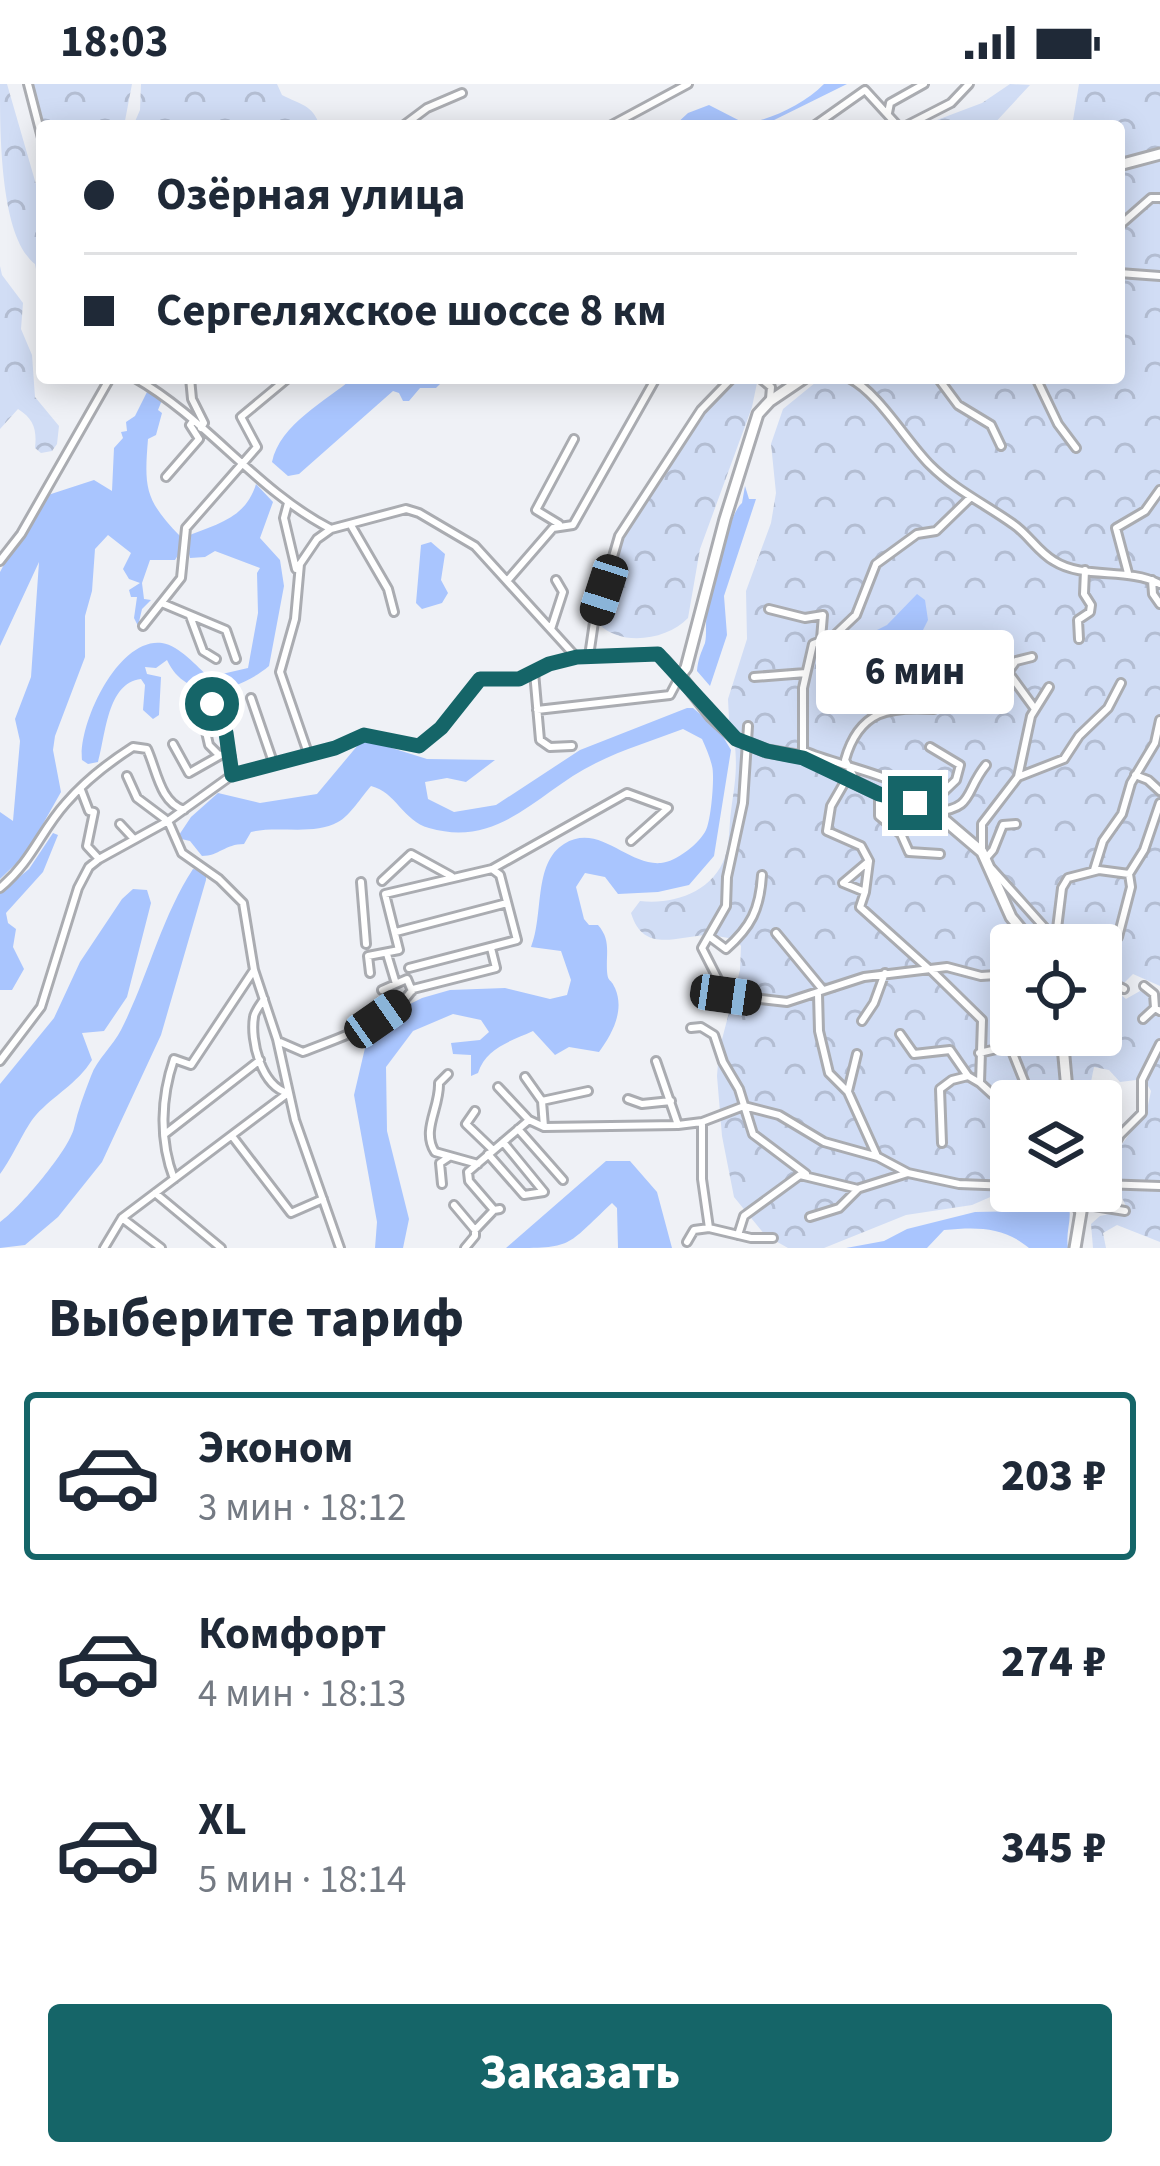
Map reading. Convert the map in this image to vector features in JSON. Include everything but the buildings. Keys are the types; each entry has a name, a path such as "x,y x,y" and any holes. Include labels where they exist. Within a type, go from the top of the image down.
{"main road":[{"path":"1125,163 1160,154"},
{"path":"795,384 758,414 680,676 724,730 748,746 803,754 879,794 933,808 986,859 1017,924"},
{"path":"1076,1248 1081,1218 1078,1212"}],"street":[{"path":"28,84 37,120"},
{"path":"621,120 688,84"},
{"path":"888,113 890,103 924,84"},
{"path":"915,120 951,103 969,84"},
{"path":"824,120 862,90 896,120"},
{"path":"411,120 427,107 462,93"},
{"path":"1125,221 1151,198 1160,198"},
{"path":"1125,273 1160,276"},
{"path":"0,561 21,534 107,384"},
{"path":"145,384 203,426"},
{"path":"193,384 192,399 210,437 288,503 331,530"},
{"path":"143,626 181,578 184,531 258,443 241,417 281,384"},
{"path":"574,439 536,510 559,524 573,525 582,512 653,384"},
{"path":"590,656 594,622 619,536 701,410 726,384"},
{"path":"767,384 770,401"},
{"path":"859,384 933,468 1018,527 1058,564 1106,575 1128,573 1156,582 1153,594 1160,604"},
{"path":"942,384 958,405 991,425 1001,446"},
{"path":"1039,384 1076,448"},
{"path":"166,477 199,439 190,425 193,421"},
{"path":"1128,573 1116,528 1144,511 1160,490"},
{"path":"970,498 937,531 916,534 876,564 856,615 834,636 812,646 806,673 803,754 908,788 933,808 952,812 964,803 986,765"},
{"path":"288,503 284,518 297,572 295,619 280,677 309,756"},
{"path":"297,572 312,544 331,530 414,510 466,539 577,657"},
{"path":"507,581 559,524"},
{"path":"352,526 388,589 394,612"},
{"path":"1079,638 1078,620 1090,612 1091,605 1084,595 1084,570"},
{"path":"551,628 563,592 556,580"},
{"path":"164,604 226,630 236,659"},
{"path":"769,609 805,618 822,614 820,639"},
{"path":"190,616 202,651 216,659"},
{"path":"908,649 941,639 978,654 968,674 934,709 885,709 870,719 848,748 844,760 852,782 831,806 827,831 861,846 869,862 860,907 981,1016 980,1083"},
{"path":"0,1060 41,1007 82,876 99,859 168,821 216,783 364,735 419,746 441,728 475,682 489,677 519,679 577,657 658,654 680,676 670,695 537,710"},
{"path":"1032,657 1016,661 1008,672 1035,709"},
{"path":"534,672 542,743 572,746"},
{"path":"754,677 806,673"},
{"path":"1018,777 1064,759 1079,736 1108,708 1121,683"},
{"path":"1041,924 986,859 982,824 1018,777 1035,709 1049,686"},
{"path":"251,698 274,765"},
{"path":"173,743 190,773 222,753 226,733 217,706 188,712"},
{"path":"1094,870 1102,842 1155,743 1160,721"},
{"path":"748,726 726,906 703,945 726,995 788,1002 885,973 947,967 990,975"},
{"path":"206,732 209,745 231,757 232,775"},
{"path":"0,888 27,863 60,811 89,777 133,746 144,746 166,797 184,810"},
{"path":"930,747 960,765 956,780 933,808"},
{"path":"1135,775 1160,791"},
{"path":"127,776 137,797 168,821 182,854 219,879 243,903 254,970 277,1039 288,1093 340,1248"},
{"path":"81,790 89,811 94,812 87,846 99,859"},
{"path":"370,974 368,956 399,950 385,894 492,868 628,794 668,808 631,842"},
{"path":"879,794 879,816 901,834 909,852 940,854"},
{"path":"1121,924 1131,887 1129,874 1144,850 1160,803"},
{"path":"120,824 134,838"},
{"path":"986,859 1003,825 1016,824"},
{"path":"382,881 411,854 453,877"},
{"path":"865,892 843,883 869,862"},
{"path":"409,968 517,940 500,875 492,868"},
{"path":"1059,924 1064,882 1075,873 1129,874"},
{"path":"710,937 726,949 751,926 760,902 762,875"},
{"path":"361,883 366,944"},
{"path":"396,932 507,903"},
{"path":"776,932 820,992 827,1066 848,1092 878,1157"},
{"path":"277,1039 303,1052 364,1027 412,991 496,968 491,948"},
{"path":"388,954 396,984"},
{"path":"174,1179 165,1134 164,1092 174,1058 191,1066 254,970"},
{"path":"862,1021 885,973"},
{"path":"382,990 407,979 412,991"},
{"path":"1143,1019 1157,1010 1154,994 1144,986"},
{"path":"264,999 254,1024 253,1046 274,1086 288,1093"},
{"path":"254,1024 269,1016"},
{"path":"691,1028 714,1035 757,1139 807,1174 858,1189"},
{"path":"900,1034 914,1054 950,1051 968,1076 990,1089"},
{"path":"1122,1135 1142,1113 1142,1080 1160,1044"},
{"path":"979,1053 1009,1045 1024,1080"},
{"path":"848,1092 857,1054"},
{"path":"165,1134 260,1060"},
{"path":"656,1061 678,1126"},
{"path":"448,1074 439,1083 431,1149 478,1164"},
{"path":"943,1143 940,1089 968,1076"},
{"path":"525,1077 542,1101 544,1127"},
{"path":"498,1088 529,1120 544,1127 678,1126 744,1106 779,1115 824,1142 878,1157 908,1173 990,1185"},
{"path":"542,1101 588,1091"},
{"path":"104,1248 122,1218 288,1093"},
{"path":"628,1099 642,1104 672,1101"},
{"path":"475,1111 466,1124 524,1195 544,1192 503,1142"},
{"path":"475,1230 497,1209 467,1175 529,1120"},
{"path":"702,1122 702,1179 709,1228"},
{"path":"518,1129 563,1180"},
{"path":"232,1136 290,1213 323,1199"},
{"path":"442,1184 440,1163 449,1157"},
{"path":"810,1217 843,1206 858,1189 908,1173"},
{"path":"738,1235 744,1216 807,1174"},
{"path":"1122,1185 1160,1186"},
{"path":"155,1193 221,1248"},
{"path":"454,1205 475,1230 465,1248"},
{"path":"1081,1218 1084,1212"},
{"path":"122,1218 161,1248"},
{"path":"687,1242 694,1230 709,1228 772,1238"}],"green space":[{"path":"0,84 7,84 36,184 36,269 15,232 2,156"},
{"path":"33,84 132,84 125,120 42,120"},
{"path":"141,84 277,84 282,95 309,109 317,120 136,120"},
{"path":"1010,84 1030,85 998,120 937,120 982,103"},
{"path":"1079,84 1160,84 1160,986 1133,974 1122,985 1122,924 990,924 990,1056 1122,1056 1122,996 1126,999 1140,991 1151,995 1151,1012 1160,1015 1160,1242 1117,1225 1103,1233 1106,1248 1093,1248 1091,1224 1100,1216 1128,1210 1122,1198 1122,1144 1147,1110 1151,1091 1144,1079 1122,1082 1109,1070 1094,1067 1091,1080 990,1080 990,1197 972,1205 906,1215 824,1248 788,1248 765,1235 734,1197 717,1076 741,946 736,939 710,935 652,938 636,926 631,913 640,901 666,901 702,887 725,857 736,766 734,737 724,729 747,639 746,591 771,523 776,493 771,444 783,409 814,384 1125,384 1125,120 1073,120"},
{"path":"0,266 23,303 21,329 32,355 35,397 59,426 52,451 41,453 35,448 33,426 18,409 0,429"},
{"path":"727,384 757,384 700,549 688,618 656,636 619,636 599,624 621,535 632,506 684,433"}],"water":[{"path":"824,84 847,84 774,120 760,120 798,104"},
{"path":"709,105 738,120 680,120"},
{"path":"345,384 440,384 420,388 409,401 393,391 299,474 288,476 272,462 284,436"},
{"path":"147,392 162,400 156,435 148,439 149,492 180,536 182,549 175,560 150,560 142,583 144,599 151,600 142,609 138,626 134,618 137,597 131,597 129,590 140,583 129,579 123,569 131,553 108,535 95,549 85,616 85,657 53,750 61,792 26,854 0,879 0,812 13,821 20,741 15,719 31,677 39,562 0,646 0,572 48,495 94,480 112,491 114,448"},
{"path":"256,484 273,502 260,538 280,560 284,586 269,666 242,682 214,689 187,683 167,660 156,668 145,667 147,674 161,677 159,715 153,719 143,710 145,685 141,679 130,683 110,712 98,762 88,764 82,760 82,744 94,706 130,654 162,643 181,652 209,677 248,668 260,568 215,551 190,558 185,537 237,513"},
{"path":"745,486 749,499 756,499 724,596 727,635 710,686 697,671 698,663 721,554"},
{"path":"431,542 445,554 441,580 448,593 442,603 422,609 416,603 421,545"},
{"path":"917,594 925,600 928,620 918,640 907,645 901,639 898,648 883,645 867,655 854,654 865,644 853,642 887,625"},
{"path":"687,708 719,730 731,750 714,856 689,885 658,892 618,894 605,877 585,873 576,887 584,919 598,925 605,936 607,975 618,997 616,1022 599,1052 569,1047 555,1055 533,1031 493,1052 471,1076 471,1055 453,1054 451,1043 480,1040 489,1032 481,1020 453,1014 413,1031 386,1067 387,1131 409,1219 403,1248 375,1248 377,1222 354,1095 365,1048 398,1010 450,990 505,988 550,999 567,995 571,980 561,951 531,947 548,864 564,844 577,839 601,841 649,862 667,862 687,851 706,830 711,808 713,771 702,739 683,729 617,753 575,774 518,814 477,830 429,828 371,786 347,815 328,826 251,832 244,844 202,856 190,841 177,838 191,817 218,793 260,803 317,794 363,739 427,759 495,760 466,782 447,778 425,782 428,799 454,812 496,805 580,750"},
{"path":"53,833 58,835 43,872 6,913 8,923 16,929 13,947 24,969 12,990 0,990 0,893 29,869"},
{"path":"193,869 206,871 206,880 161,1035 102,1162 58,1217 25,1245 0,1248 0,1222 42,1178 70,1138 94,1070 121,1030 172,907"},
{"path":"133,889 147,890 151,903 127,997 104,1031 82,1033 92,1060 36,1115 0,1174 0,1084 54,1018 80,962"},
{"path":"606,1161 630,1161 657,1192 672,1248 618,1248 617,1208 612,1203 585,1229 557,1246 506,1248"},
{"path":"975,1212 1070,1212 1068,1248 1029,1248 999,1232 967,1228 944,1230 927,1248 846,1248 884,1241 907,1229"}],"route":[{"path":"212,704 225,728 232,775 335,748 364,735 419,746 441,728 480,679 519,679 577,657 651,653 665,659 724,730 748,746 803,758 879,794 915,803"}]}
